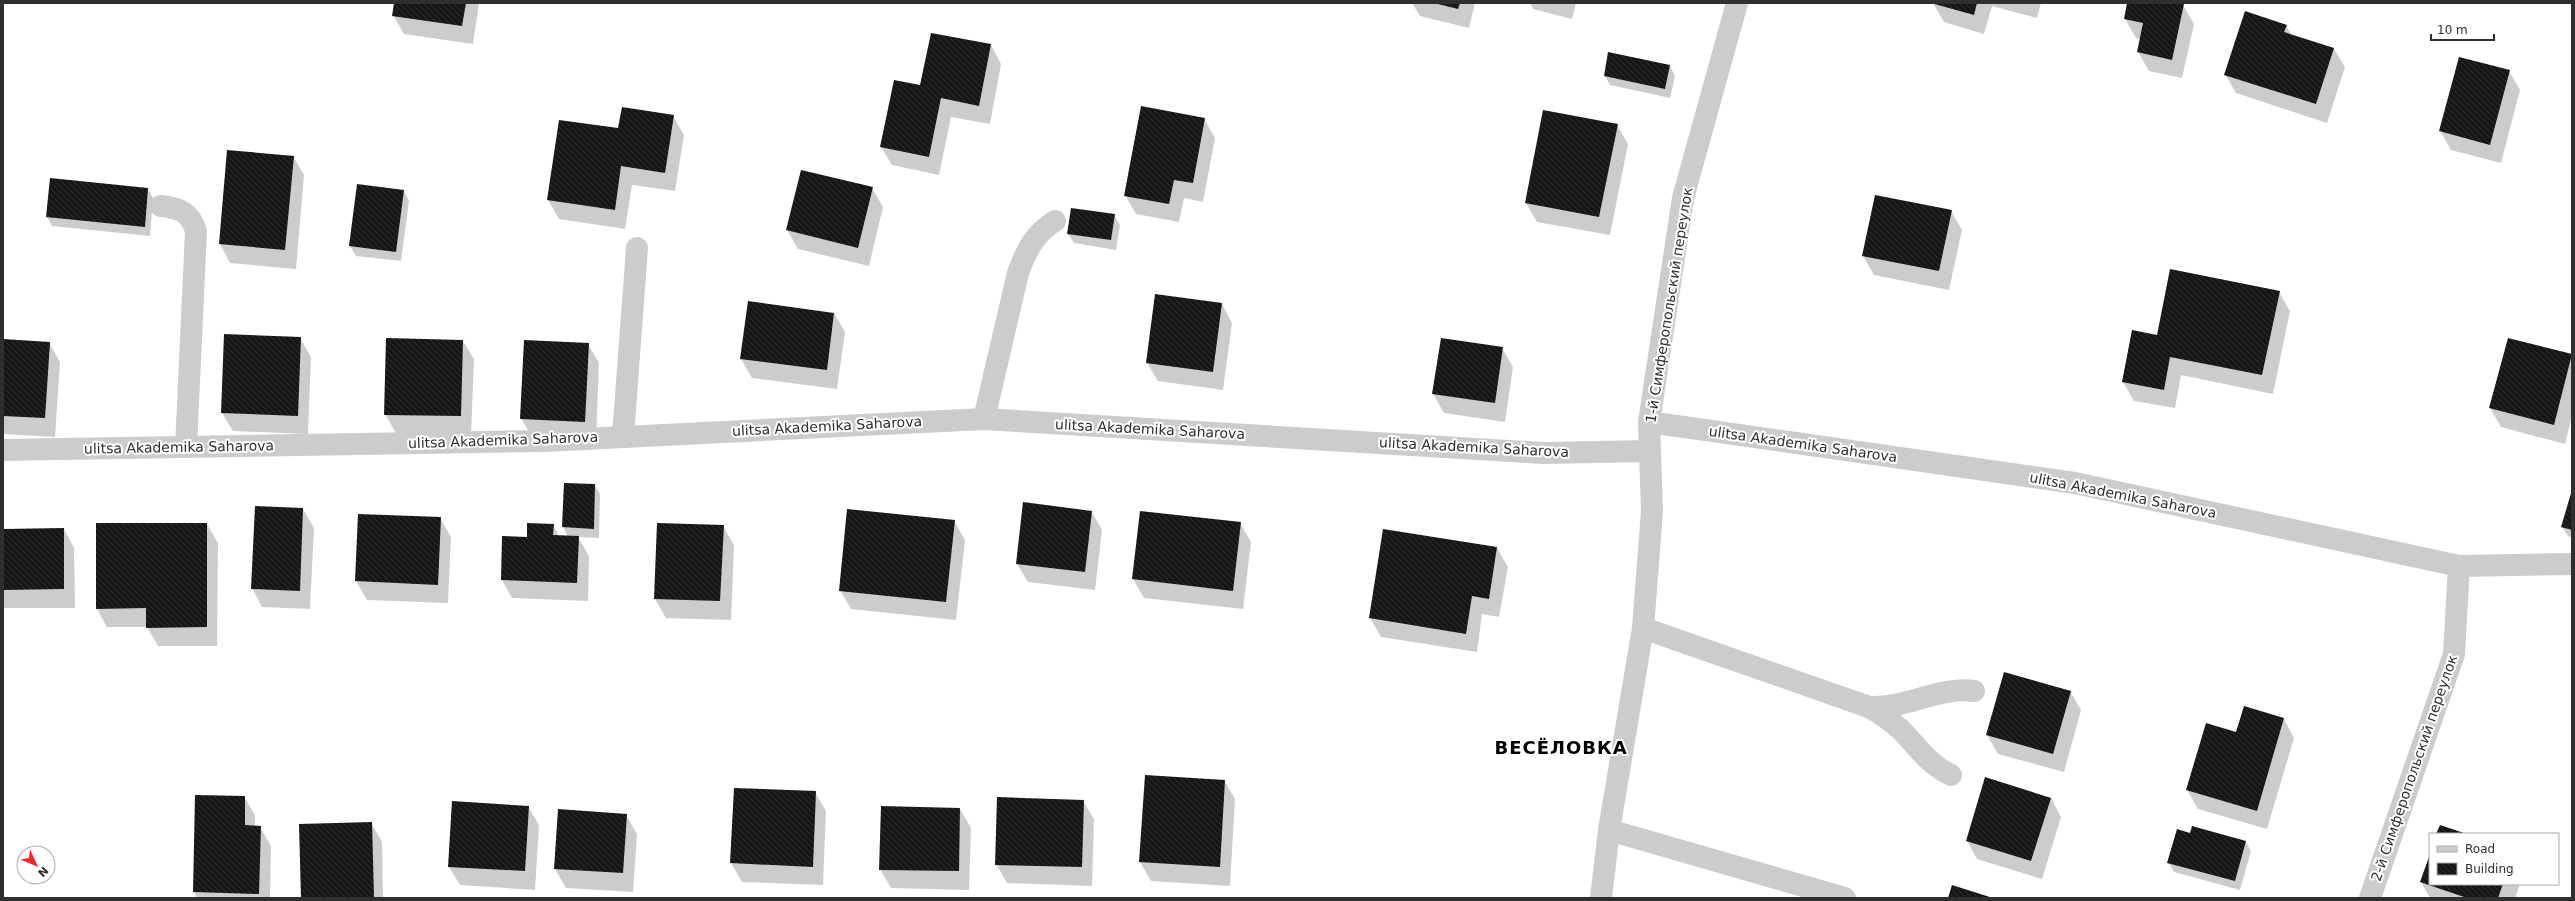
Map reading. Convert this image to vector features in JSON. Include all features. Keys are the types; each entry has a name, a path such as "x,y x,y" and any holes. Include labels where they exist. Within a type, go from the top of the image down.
{"street":[{"name":"1-й Симферопольский переулок","path":"1601,898 1609,830 1643,628 1652,511 1649,422 1683,198 1737,3"},
{"path":"161,206 185,211 193,220 196,231 186,447"},
{"path":"984,419 1018,273 1026,251 1044,228 1055,222"},
{"path":"623,436 637,248"},
{"name":"ulitsa Akademika Saharova","path":"3,450 544,441 984,419 1543,453 1649,451"},
{"name":"ulitsa Akademika Saharova","path":"1649,422 2074,483 2459,566 2572,564"},
{"name":"2-й Симферопольский переулок","path":"2370,898 2454,654 2459,566"},
{"path":"1643,628 1869,707 1885,716 1902,731 1938,769 1951,775"},
{"path":"1869,707 1886,708 1960,689 1974,691"},
{"path":"1609,830 1845,898"}],"building":[{"path":"394,3 466,3 462,26 392,16"},
{"path":"1434,3 1460,3 1458,9"},
{"path":"1931,3 1977,3 1974,15"},
{"path":"2127,3 2184,4 2172,60 2137,52 2143,23 2124,19"},
{"path":"2245,11 2287,25 2284,32 2334,48 2316,104 2224,75"},
{"path":"931,33 991,44 979,106 941,98 929,157 880,147 894,80 920,85"},
{"path":"1608,52 1670,65 1665,89 1604,76"},
{"path":"2459,57 2510,70 2490,145 2439,131"},
{"path":"1141,106 1205,118 1193,183 1174,180 1169,204 1124,196"},
{"path":"622,107 674,115 665,173 621,166 615,210 547,200 559,120 618,128"},
{"path":"1543,110 1618,124 1599,217 1525,203"},
{"path":"227,150 294,156 285,250 219,244"},
{"path":"801,170 873,187 858,248 786,230"},
{"path":"50,178 148,188 145,227 46,217"},
{"path":"357,184 404,190 396,252 349,246"},
{"path":"1875,195 1952,210 1939,271 1862,256"},
{"path":"1071,208 1115,214 1111,240 1067,234"},
{"path":"2170,269 2280,291 2262,375 2170,357 2164,390 2122,382 2132,330 2157,335"},
{"path":"1155,294 1222,303 1213,372 1146,363"},
{"path":"748,301 834,313 827,370 740,359"},
{"path":"224,334 301,337 298,416 221,413"},
{"path":"386,338 463,340 461,416 384,415"},
{"path":"1441,338 1503,347 1495,403 1432,394"},
{"path":"2508,338 2572,354 2554,425 2489,408"},
{"path":"3,339 50,342 45,418 3,416"},
{"path":"524,340 589,343 585,422 520,419"},
{"path":"564,483 595,484 594,529 562,527"},
{"path":"2572,490 2572,530 2561,527"},
{"path":"1023,502 1092,511 1085,572 1016,564"},
{"path":"255,506 303,508 300,591 251,589"},
{"path":"847,509 955,520 946,602 839,591"},
{"path":"1140,511 1241,522 1233,591 1132,579"},
{"path":"358,514 441,517 438,585 355,581"},
{"path":"96,523 207,523 207,627 146,628 146,608 96,609"},
{"path":"527,523 554,524 553,535 579,536 577,583 501,580 502,536 527,537"},
{"path":"657,523 724,525 720,601 654,599"},
{"path":"64,528 64,589 3,590 3,529"},
{"path":"1383,529 1497,547 1489,599 1472,596 1466,634 1369,618"},
{"path":"2004,672 2071,691 2053,754 1986,735"},
{"path":"2244,706 2284,718 2257,811 2186,790 2206,723 2236,732"},
{"path":"1145,775 1225,780 1220,867 1139,862"},
{"path":"1985,777 2051,798 2031,861 1966,841"},
{"path":"734,788 816,791 813,867 730,863"},
{"path":"195,795 245,796 245,825 261,826 259,894 193,892"},
{"path":"997,797 1084,800 1082,867 995,865"},
{"path":"452,801 529,806 525,871 448,867"},
{"path":"881,806 960,808 959,871 879,870"},
{"path":"558,809 627,814 623,873 554,869"},
{"path":"372,822 374,897 301,898 299,824"},
{"path":"2440,825 2464,833 2436,833"},
{"path":"2192,826 2246,841 2235,881 2167,863 2177,829 2190,833"},
{"path":"2429,857 2429,885 2503,885 2498,898 2467,898 2420,882"},
{"path":"1952,885 1993,898 1948,898"}],"district":[{"name":"ВЕСЁЛОВКА","path":"1561,747"}]}
